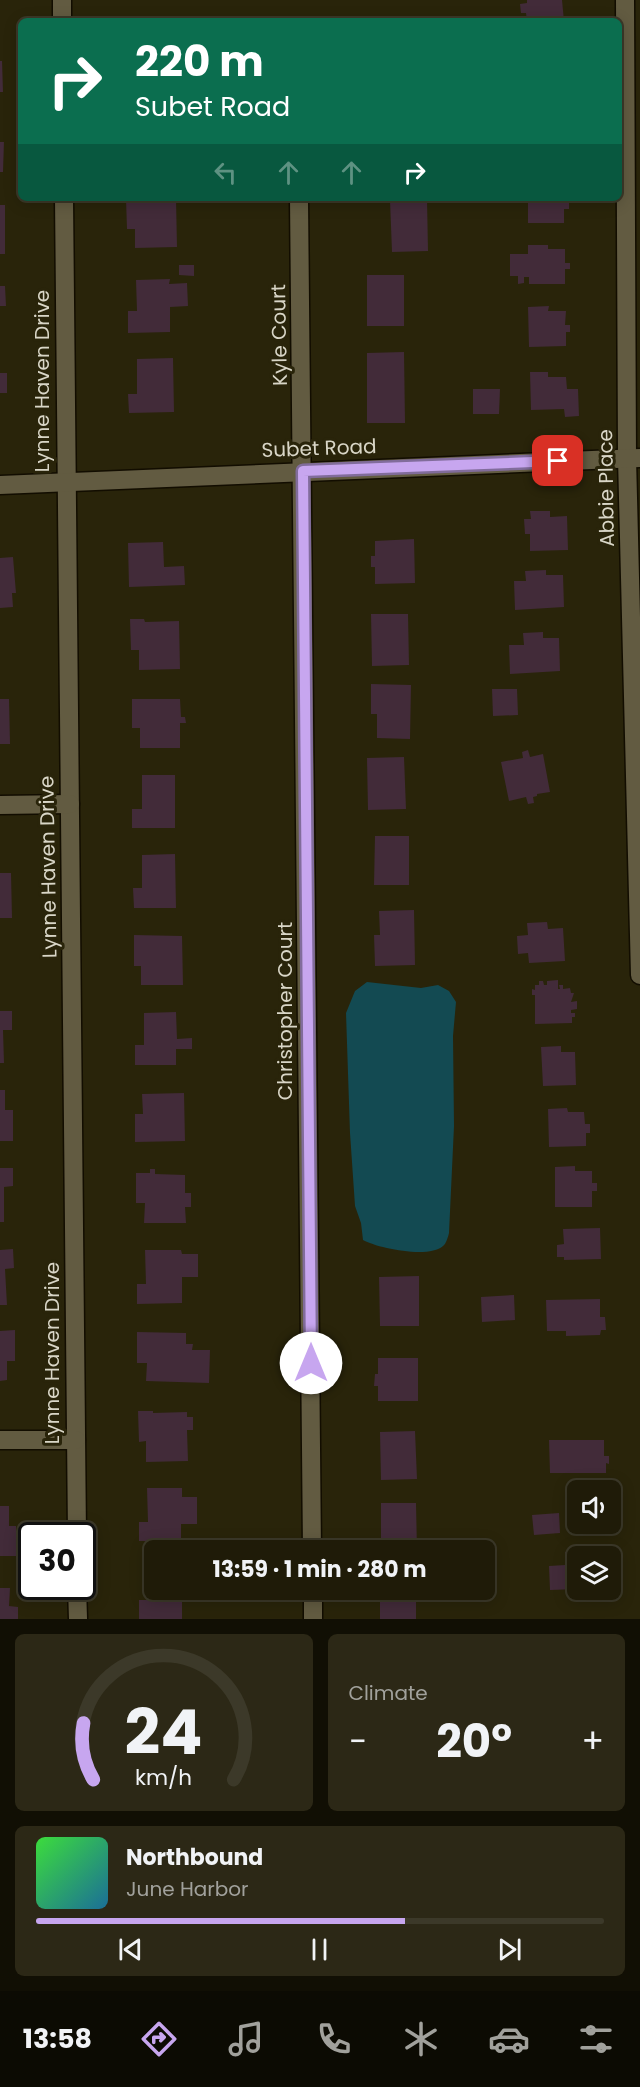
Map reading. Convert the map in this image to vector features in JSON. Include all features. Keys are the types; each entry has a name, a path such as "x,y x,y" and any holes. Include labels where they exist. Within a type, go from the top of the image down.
{"street":[{"path":"62,0 62,18"},
{"name":"Abbie Place","path":"625,0 634,458 640,975"},
{"name":"Lynne Haven Drive","path":"64,201 77,1522"},
{"name":"Kyle Court","path":"299,201 303,471"},
{"name":"Subet Road","path":"0,485 634,458"},
{"name":"Christopher Court","path":"303,471 312,1540"},
{"path":"0,805 70,804"},
{"path":"0,1440 76,1440"},
{"path":"77,1600 78,1619"},
{"path":"313,1600 313,1619"}],"water":[{"path":"367,982 421,988 438,985 449,991 456,1002 453,1036 454,1126 449,1233 444,1245 436,1250 403,1251 363,1240 361,1223 355,1206 346,1013 355,991"}],"building":[{"path":"527,0 562,0 564,18 527,18 526,13 521,13 520,4 527,3"},
{"path":"0,61 2,61 3,92 0,92"},
{"path":"0,142 4,142 3,172 0,172"},
{"path":"126,201 176,201 177,247 135,248 135,229 127,229"},
{"path":"390,201 427,201 428,251 392,252"},
{"path":"528,201 569,201 569,209 564,209 564,223 528,223"},
{"path":"0,205 5,205 5,254 0,254"},
{"path":"528,245 548,245 548,249 565,249 565,263 570,263 570,269 565,269 565,284 529,284 529,277 524,277 524,283 518,284 518,276 510,276 510,254 528,254"},
{"path":"179,265 194,265 194,276 179,275"},
{"path":"367,275 404,275 404,326 367,326"},
{"path":"170,279 169,284 187,283 188,306 170,307 170,332 128,333 128,311 137,311 136,280"},
{"path":"0,286 5,286 6,306 0,306"},
{"path":"549,306 548,311 566,311 565,325 570,325 570,332 566,332 566,346 529,347 528,307"},
{"path":"404,352 405,423 367,423 367,353"},
{"path":"173,358 174,412 129,413 128,394 137,394 137,359"},
{"path":"530,372 548,372 548,377 566,377 567,389 578,389 579,416 565,417 564,409 531,410"},
{"path":"0,373 7,373 7,393 0,393"},
{"path":"473,389 500,389 499,414 473,414"},
{"path":"530,511 550,511 550,517 567,516 568,550 530,551 530,534 525,534 524,519 531,519"},
{"path":"414,539 415,583 375,584 375,567 371,567 371,556 375,556 375,541"},
{"path":"163,542 164,567 184,566 185,585 129,587 128,543"},
{"path":"13,557 16,593 12,593 13,607 0,608 0,558"},
{"path":"546,570 546,575 563,575 564,607 515,610 514,581 526,581 525,571"},
{"path":"371,614 408,614 409,665 372,666"},
{"path":"130,619 144,619 145,622 179,621 180,669 139,670 139,650 131,650"},
{"path":"543,632 543,638 559,638 560,671 510,674 509,645 524,645 523,633"},
{"path":"371,684 411,685 410,739 377,738 377,714 371,714"},
{"path":"492,689 517,689 518,715 493,716"},
{"path":"0,699 9,699 10,744 0,744"},
{"path":"132,699 180,699 181,717 185,717 186,723 180,723 180,748 140,748 140,728 132,728"},
{"path":"528,750 530,757 543,754 550,792 537,794 533,797 534,803 528,804 526,797 509,801 501,762 523,758 522,752"},
{"path":"404,757 406,809 368,810 367,758"},
{"path":"142,775 175,775 175,828 132,828 132,809 142,809"},
{"path":"375,836 409,836 409,885 374,885"},
{"path":"175,854 176,908 134,908 133,888 142,888 142,855"},
{"path":"0,873 11,873 12,918 0,918"},
{"path":"414,910 415,965 375,966 374,935 380,935 379,911"},
{"path":"547,922 548,929 563,928 565,961 529,963 528,953 518,954 517,936 528,935 527,923"},
{"path":"134,935 182,936 183,985 141,985 141,966 134,966"},
{"path":"558,980 558,989 560,989 559,985 563,985 563,989 570,988 571,993 574,993 571,1002 577,1001 577,1009 571,1010 571,1013 575,1013 572,1023 535,1024 535,995 532,995 532,989 535,990 535,985 539,985 539,981 547,985 547,981"},
{"path":"0,1011 12,1011 12,1030 3,1030 4,1063 0,1063"},
{"path":"176,1012 177,1039 192,1038 192,1049 176,1049 176,1065 135,1065 135,1045 144,1045 144,1013"},
{"path":"561,1046 561,1052 575,1052 576,1085 543,1086 541,1047"},
{"path":"0,1090 5,1090 5,1110 13,1110 13,1141 0,1141"},
{"path":"184,1093 185,1141 135,1142 135,1114 143,1114 142,1094"},
{"path":"567,1108 568,1112 584,1112 585,1124 590,1124 590,1133 586,1133 586,1146 549,1147 548,1109"},
{"path":"575,1166 575,1171 592,1171 592,1183 597,1183 597,1191 592,1191 592,1207 555,1207 555,1167"},
{"path":"0,1168 13,1168 13,1186 4,1187 4,1222 0,1222"},
{"path":"150,1169 155,1169 155,1174 185,1175 185,1193 191,1193 191,1207 185,1207 186,1223 144,1223 145,1203 136,1203 136,1173 150,1173"},
{"path":"600,1228 601,1259 564,1260 564,1257 557,1257 557,1245 564,1244 563,1229"},
{"path":"13,1249 14,1268 5,1269 7,1305 0,1305 0,1250"},
{"path":"145,1250 181,1250 182,1254 198,1254 198,1277 182,1277 182,1303 137,1304 137,1284 146,1284"},
{"path":"419,1276 419,1326 380,1326 379,1277"},
{"path":"514,1295 515,1320 482,1322 481,1297"},
{"path":"600,1299 600,1317 605,1317 606,1330 601,1330 600,1335 566,1336 566,1331 547,1331 546,1300"},
{"path":"15,1330 15,1361 7,1361 7,1380 0,1381 0,1331"},
{"path":"137,1332 186,1333 186,1344 193,1344 192,1350 210,1350 209,1383 146,1381 147,1363 137,1363"},
{"path":"378,1358 418,1358 418,1401 378,1401 378,1386 374,1386 375,1374 378,1374"},
{"path":"138,1411 187,1412 187,1417 193,1417 193,1430 187,1430 188,1461 146,1462 146,1441 139,1442"},
{"path":"415,1431 417,1479 381,1480 380,1432"},
{"path":"549,1440 604,1440 604,1456 609,1456 606,1473 550,1473"},
{"path":"147,1488 182,1488 182,1497 197,1497 197,1524 181,1524 181,1540 139,1541 139,1522 148,1522"},
{"path":"381,1503 416,1503 417,1540 381,1540"},
{"path":"0,1506 9,1506 9,1526 16,1526 16,1556 0,1556"},
{"path":"559,1513 560,1533 534,1535 532,1515"},
{"path":"565,1552 567,1552 567,1589 550,1590 549,1566 565,1565"},
{"path":"0,1588 10,1588 9,1606 18,1607 18,1619 0,1619"},
{"path":"139,1600 182,1600 182,1619 139,1619"},
{"path":"380,1600 416,1600 416,1619 380,1619"}],"route":[{"path":"311,1363 303,471 558,461"}]}
